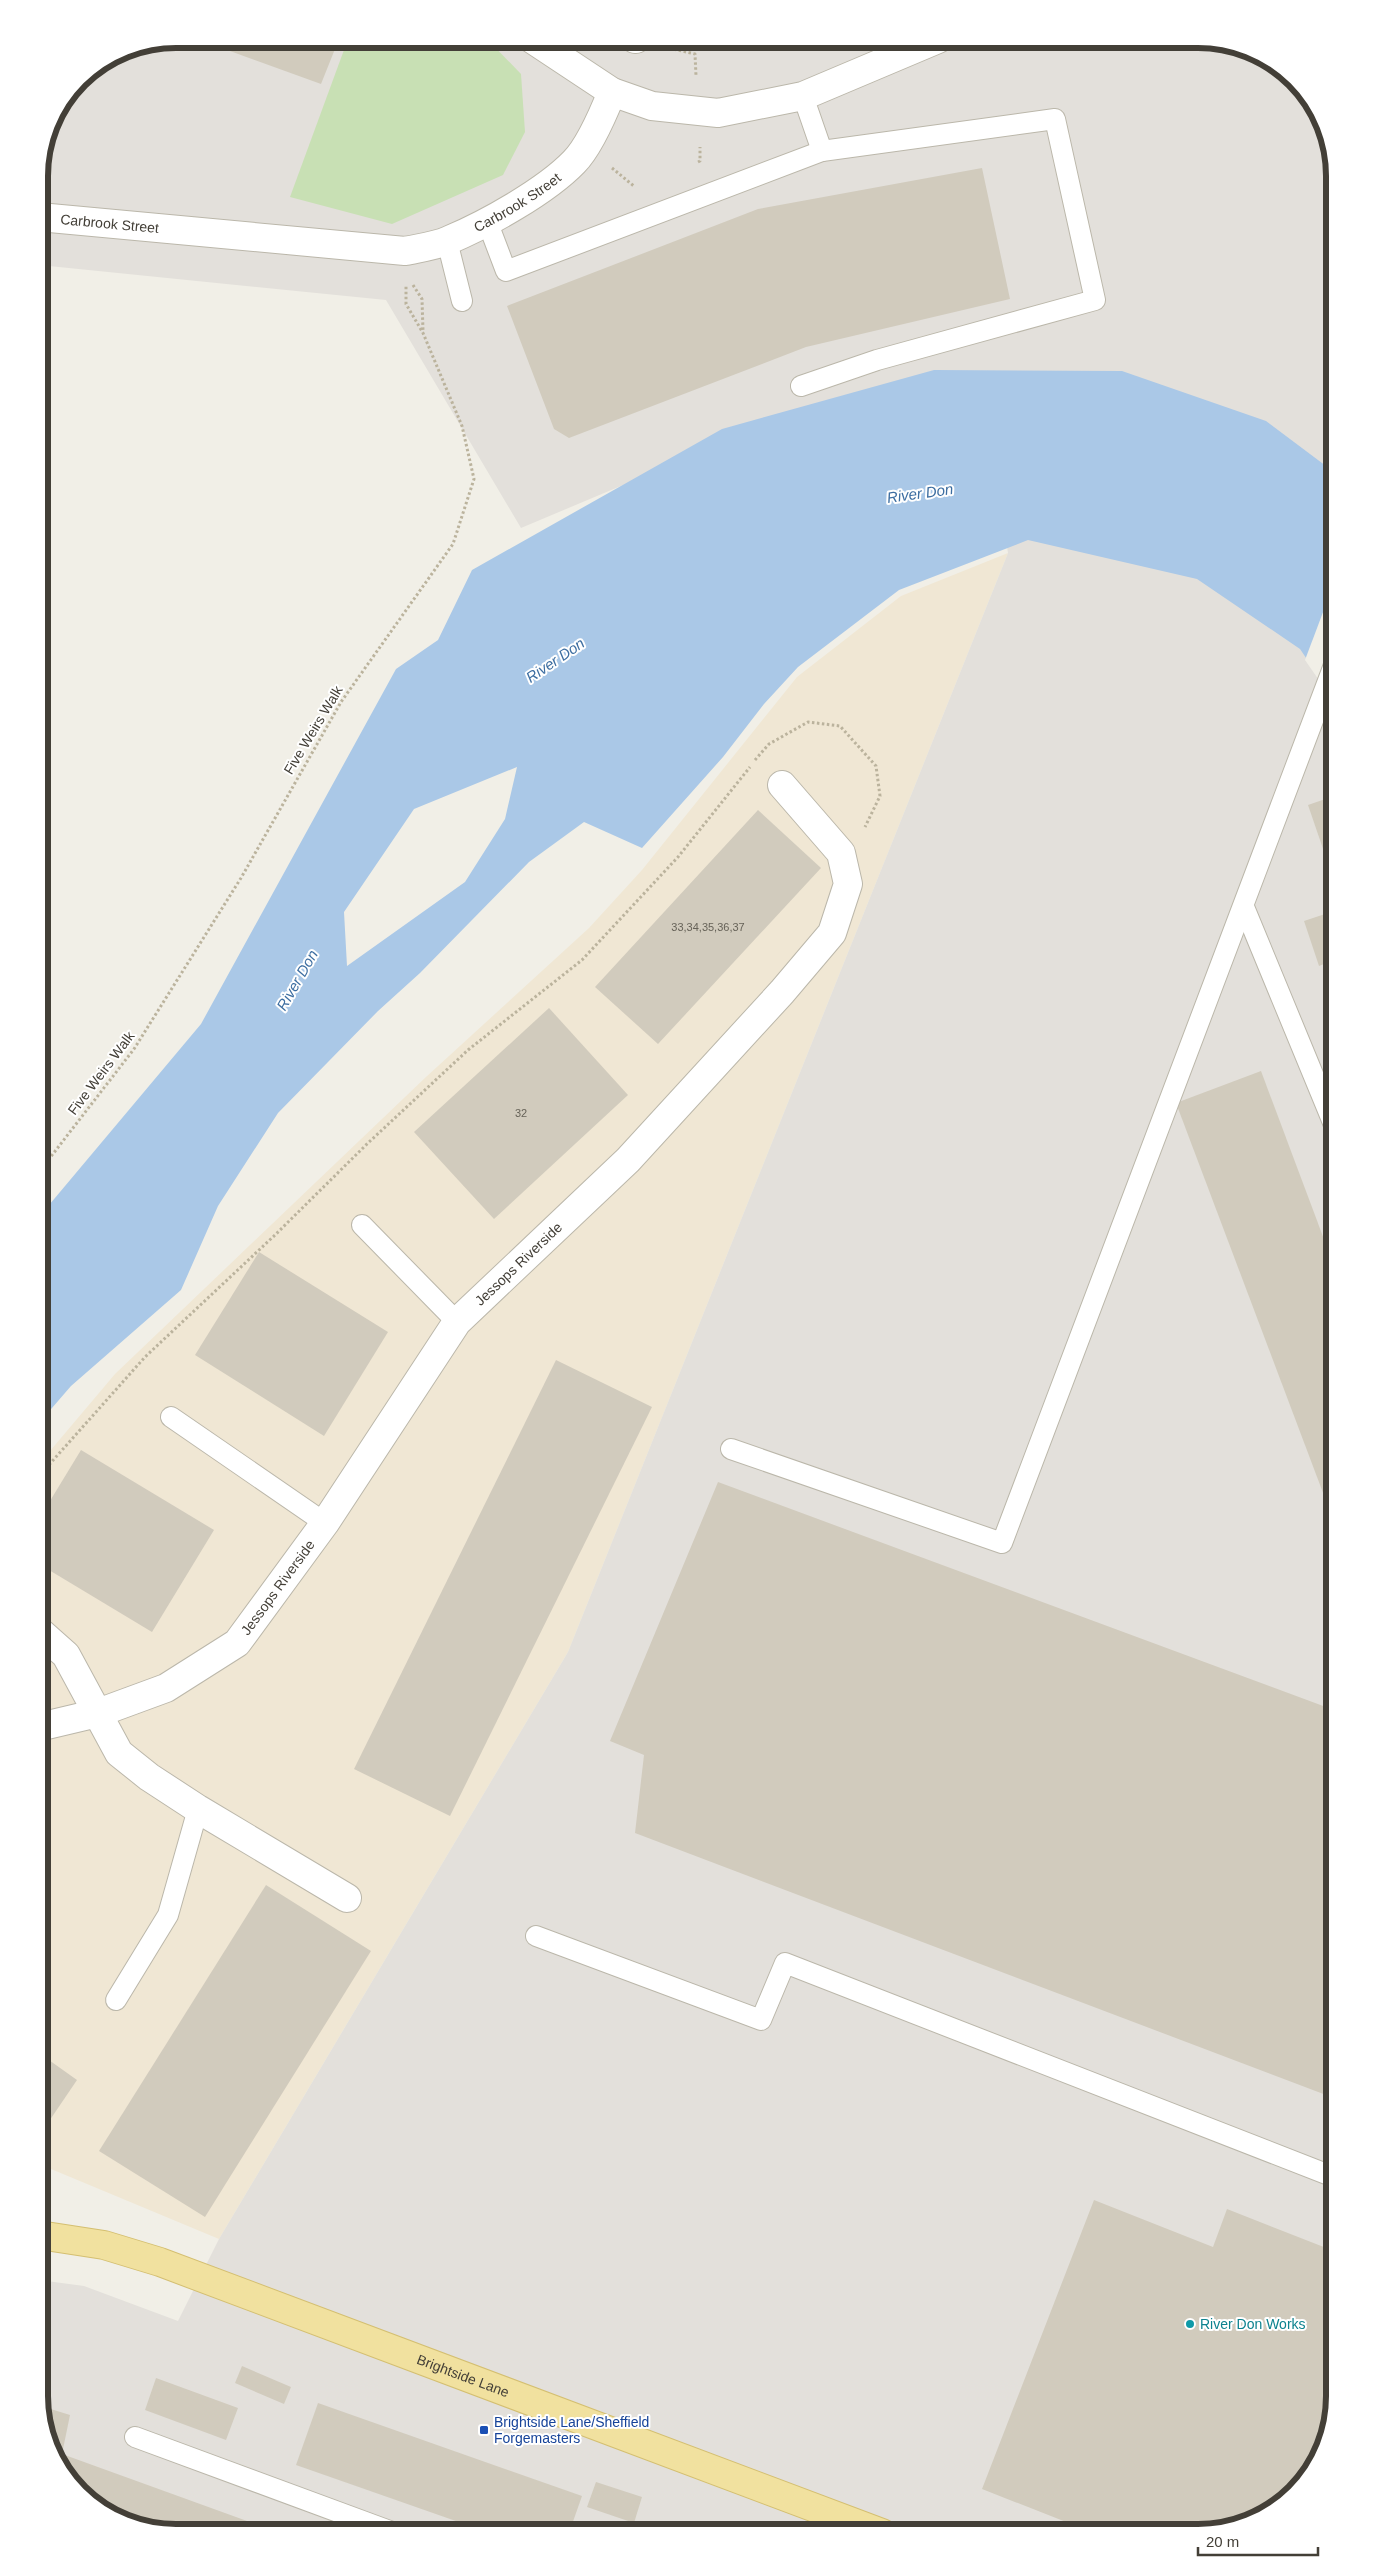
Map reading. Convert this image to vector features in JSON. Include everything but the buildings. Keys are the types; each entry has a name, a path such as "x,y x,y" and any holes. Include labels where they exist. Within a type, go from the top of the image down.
{"main road":[{"name":"Brightside Lane","path":"48,2236 104,2245 152,2260 858,2524"}],"street":[{"path":"546,48 612,92 652,106 718,113 803,96 917,48"},
{"name":"Carbrook Street","path":"48,218 405,251 447,241 523,201 575,161 601,119 612,92"},
{"name":"Jessops Riverside","path":"48,1725 98,1713 166,1688 236,1643 325,1522 457,1322 628,1160 782,992 832,933 848,884 841,853 782,785"},
{"path":"48,1638 66,1654 119,1753 149,1778 348,1898"}],"lane":[{"path":"803,96 822,151"},
{"path":"486,221 506,271 822,151 1055,118 1095,300 877,360 801,386"},
{"path":"447,241 462,301"},
{"path":"731,1450 1002,1543 1306,746 1326,688"},
{"path":"1244,907 1326,1106"},
{"path":"362,1225 457,1322"},
{"path":"171,1417 325,1522"},
{"path":"116,2000 168,1916 198,1809"},
{"path":"536,1936 761,2020 785,1963 1326,2174"},
{"path":"135,2437 371,2524"}],"path":[{"name":"Five Weirs Walk","path":"48,1160 134,1049 241,878 341,702 454,544 474,479 462,426 423,333 406,304 408,279 422,299 423,333"},
{"path":"48,1466 145,1357 275,1235 368,1143 468,1050 582,960 678,857 769,744 808,722 840,726 876,766 880,796 865,828 841,853"}],"shaded area":[{"path":"167,48 1206,48 1239,54 1269,69 1282,79 1299,98 1316,126 1323,150 1326,175 1326,2397 1319,2438 1304,2468 1282,2493 1247,2515 1223,2522 1198,2524 167,2524 134,2518 104,2503 85,2487 74,2474 57,2446 50,2422 48,2405 48,2281 84,2286 178,2321 219,2239 568,1652 1008,553 981,381 730,440 521,528 386,300 48,266 49,159 57,126 69,104 91,79 104,69 126,57 150,50"},
{"path":"1008,553 568,1652 219,2239 48,2168 48,1453 115,1374 426,1077 589,928 642,870 797,677 901,596"}],"green space":[{"path":"345,48 496,48 521,74 525,132 503,175 392,224 290,197"}],"water":[{"name":"River Don","path":"934,370 1122,371 1266,421 1326,466 1326,687 1300,649 1197,579 1028,540 899,590 798,667 764,704 723,757 642,848 584,822 529,862 278,1113 218,1206 181,1290 71,1386 48,1413 48,1206 201,1024 396,669 438,640 472,570 722,429","holes":["517,767 505,819 465,882 347,966 344,912 414,809"]}],"pier":[{"path":"1326,604 1326,690 1305,660"}],"place":[{"name":"River Don Works","path":"1190,2324"},
{"name":"Brightside Lane/Sheffield Forgemasters","path":"484,2430"}]}
